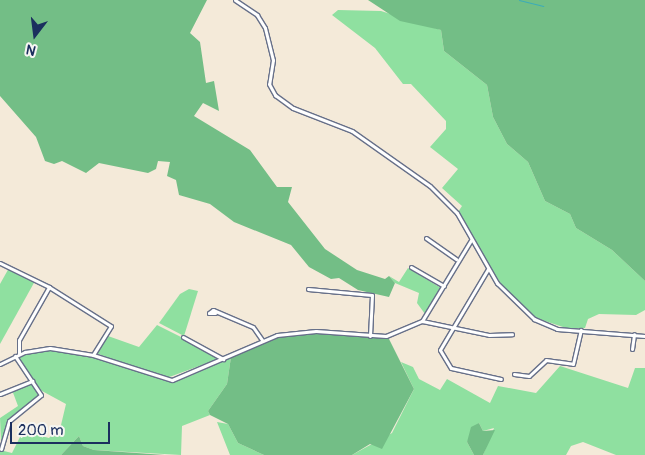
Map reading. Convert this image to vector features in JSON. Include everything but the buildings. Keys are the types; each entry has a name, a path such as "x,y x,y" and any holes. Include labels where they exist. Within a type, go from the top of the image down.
{"street":[{"path":"235,0 263,24 273,60 270,84 275,95 293,108 352,131 426,182 453,208 488,269 538,322 581,330 645,336"},
{"path":"426,238 456,259"},
{"path":"422,321 444,286 456,259 471,240"},
{"path":"0,263 49,287 113,329 93,355"},
{"path":"411,267 444,286"},
{"path":"488,269 450,326 440,350 449,366 501,379"},
{"path":"2,448 9,421 41,395 17,355 18,340 49,287"},
{"path":"308,289 372,295 370,336"},
{"path":"215,313 253,327 262,340"},
{"path":"0,364 17,355 50,348 93,355 164,380 188,375 262,340 307,331 386,336 422,321 512,334"},
{"path":"514,374 529,376 546,360 573,364 581,330"},
{"path":"632,349 634,334"},
{"path":"183,337 223,359"},
{"path":"0,394 32,380"}],"green space":[{"path":"0,0 207,0 190,33 200,42 206,83 214,81 219,111 203,103 194,116 250,150 277,187 292,187 288,202 325,249 357,270 385,279 389,276 395,283 389,297 358,290 339,278 331,279 309,267 291,245 234,222 210,204 179,195 176,180 167,176 170,162 158,161 156,169 148,173 99,163 86,173 62,161 54,164 45,161 36,137 0,96"},
{"path":"368,0 645,0 645,281 612,250 576,228 570,214 545,201 528,162 507,144 493,117 487,85 444,51 441,30 400,21"},
{"path":"338,10 381,11 441,30 444,51 487,85 493,117 507,144 528,162 545,201 570,214 576,228 612,250 645,281 645,310 636,315 599,314 588,319 585,328 566,328 536,318 505,290 469,234 458,212 462,206 442,188 458,169 430,147 446,129 446,121 411,84 403,84 375,48 332,15"},
{"path":"9,268 35,281 0,344 0,284"},
{"path":"408,268 441,288 425,314 417,303 419,293 395,283 389,276 399,282"},
{"path":"189,289 198,291 184,336 159,323 180,294"},
{"path":"157,325 219,356 218,359 164,379 96,353 108,336 139,347"},
{"path":"307,332 389,339 414,389 382,449 370,444 352,455 264,455 238,443 228,424 210,415 208,411 227,384 231,357 272,339"},
{"path":"48,349 93,357 166,381 190,376 231,357 227,384 208,411 210,415 182,426 181,455 94,450 83,446 79,436 61,455 0,455 0,450 12,453 23,431 49,438 61,425 66,404 42,391 18,360 25,353"},
{"path":"401,362 413,367 419,379 440,390 447,379 490,403 498,386 536,393 560,366 628,388 635,368 645,368 645,455 616,455 583,442 571,446 566,455 483,455 494,428 483,431 479,423 467,442 474,455 352,455 392,433 414,389"},
{"path":"31,383 41,394 8,422 1,443 0,418 18,406 12,390"},
{"path":"217,422 228,424 238,443 264,455 230,455"},
{"path":"479,423 483,431 495,430 483,455 474,455 467,442 471,427"},
{"path":"79,436 83,446 94,450 165,455 61,455"}],"waterway":[{"path":"519,0 543,6"}]}
